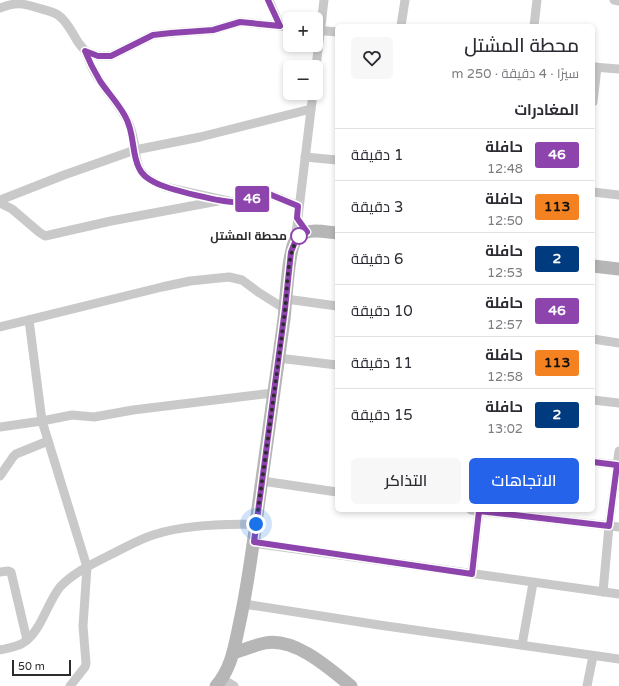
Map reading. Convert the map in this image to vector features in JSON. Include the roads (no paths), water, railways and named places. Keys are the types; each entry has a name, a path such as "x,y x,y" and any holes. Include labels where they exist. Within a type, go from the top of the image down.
{"street":[{"path":"268,0 280,26"},
{"path":"322,12 324,0"},
{"path":"401,24 405,0"},
{"path":"534,24 537,0"},
{"path":"614,0 619,1"},
{"path":"0,8 18,3 58,15 69,26 85,51 90,64 100,81 125,115 132,134 136,162 145,177 156,183 192,194 223,200 240,202 269,194 298,206"},
{"path":"85,51 98,56 111,56 153,35 213,30 240,22 283,26"},
{"path":"323,31 335,32"},
{"path":"595,67 619,69"},
{"path":"234,686 219,682 233,653 244,604 254,542 286,304 291,252 295,242 298,206 312,100"},
{"path":"0,202 64,175 135,150 311,109"},
{"path":"305,157 335,160"},
{"path":"595,192 619,195"},
{"path":"0,202 12,208 45,236 111,221 223,200"},
{"path":"297,218 307,232"},
{"path":"295,242 303,233 307,232 317,231 335,233"},
{"path":"595,266 619,269"},
{"path":"0,327 162,287 190,281 229,277 242,280 258,292 286,304 335,306"},
{"path":"29,320 42,421 87,567 83,618 86,663 85,667 70,686"},
{"path":"595,339 619,343"},
{"path":"278,358 335,365"},
{"path":"0,427 72,415 94,417 133,410 273,393"},
{"path":"595,400 619,403"},
{"path":"0,476 13,456 48,441"},
{"path":"603,592 609,526 619,452"},
{"path":"595,462 618,465"},
{"path":"262,481 335,492"},
{"path":"472,574 475,512"},
{"path":"496,512 537,514 619,527"},
{"path":"0,650 18,645 27,640 41,621 60,587 87,567 152,535 198,526 256,524"},
{"path":"254,542 619,594"},
{"path":"0,572 8,570 11,572 27,640"},
{"path":"522,645 534,583"},
{"path":"244,604 619,659"},
{"path":"233,653 266,643 276,642 289,645 327,666 352,686"},
{"path":"588,686 593,656"}],"place":[{"name":"محطة المشتل","path":"299,236"}]}
